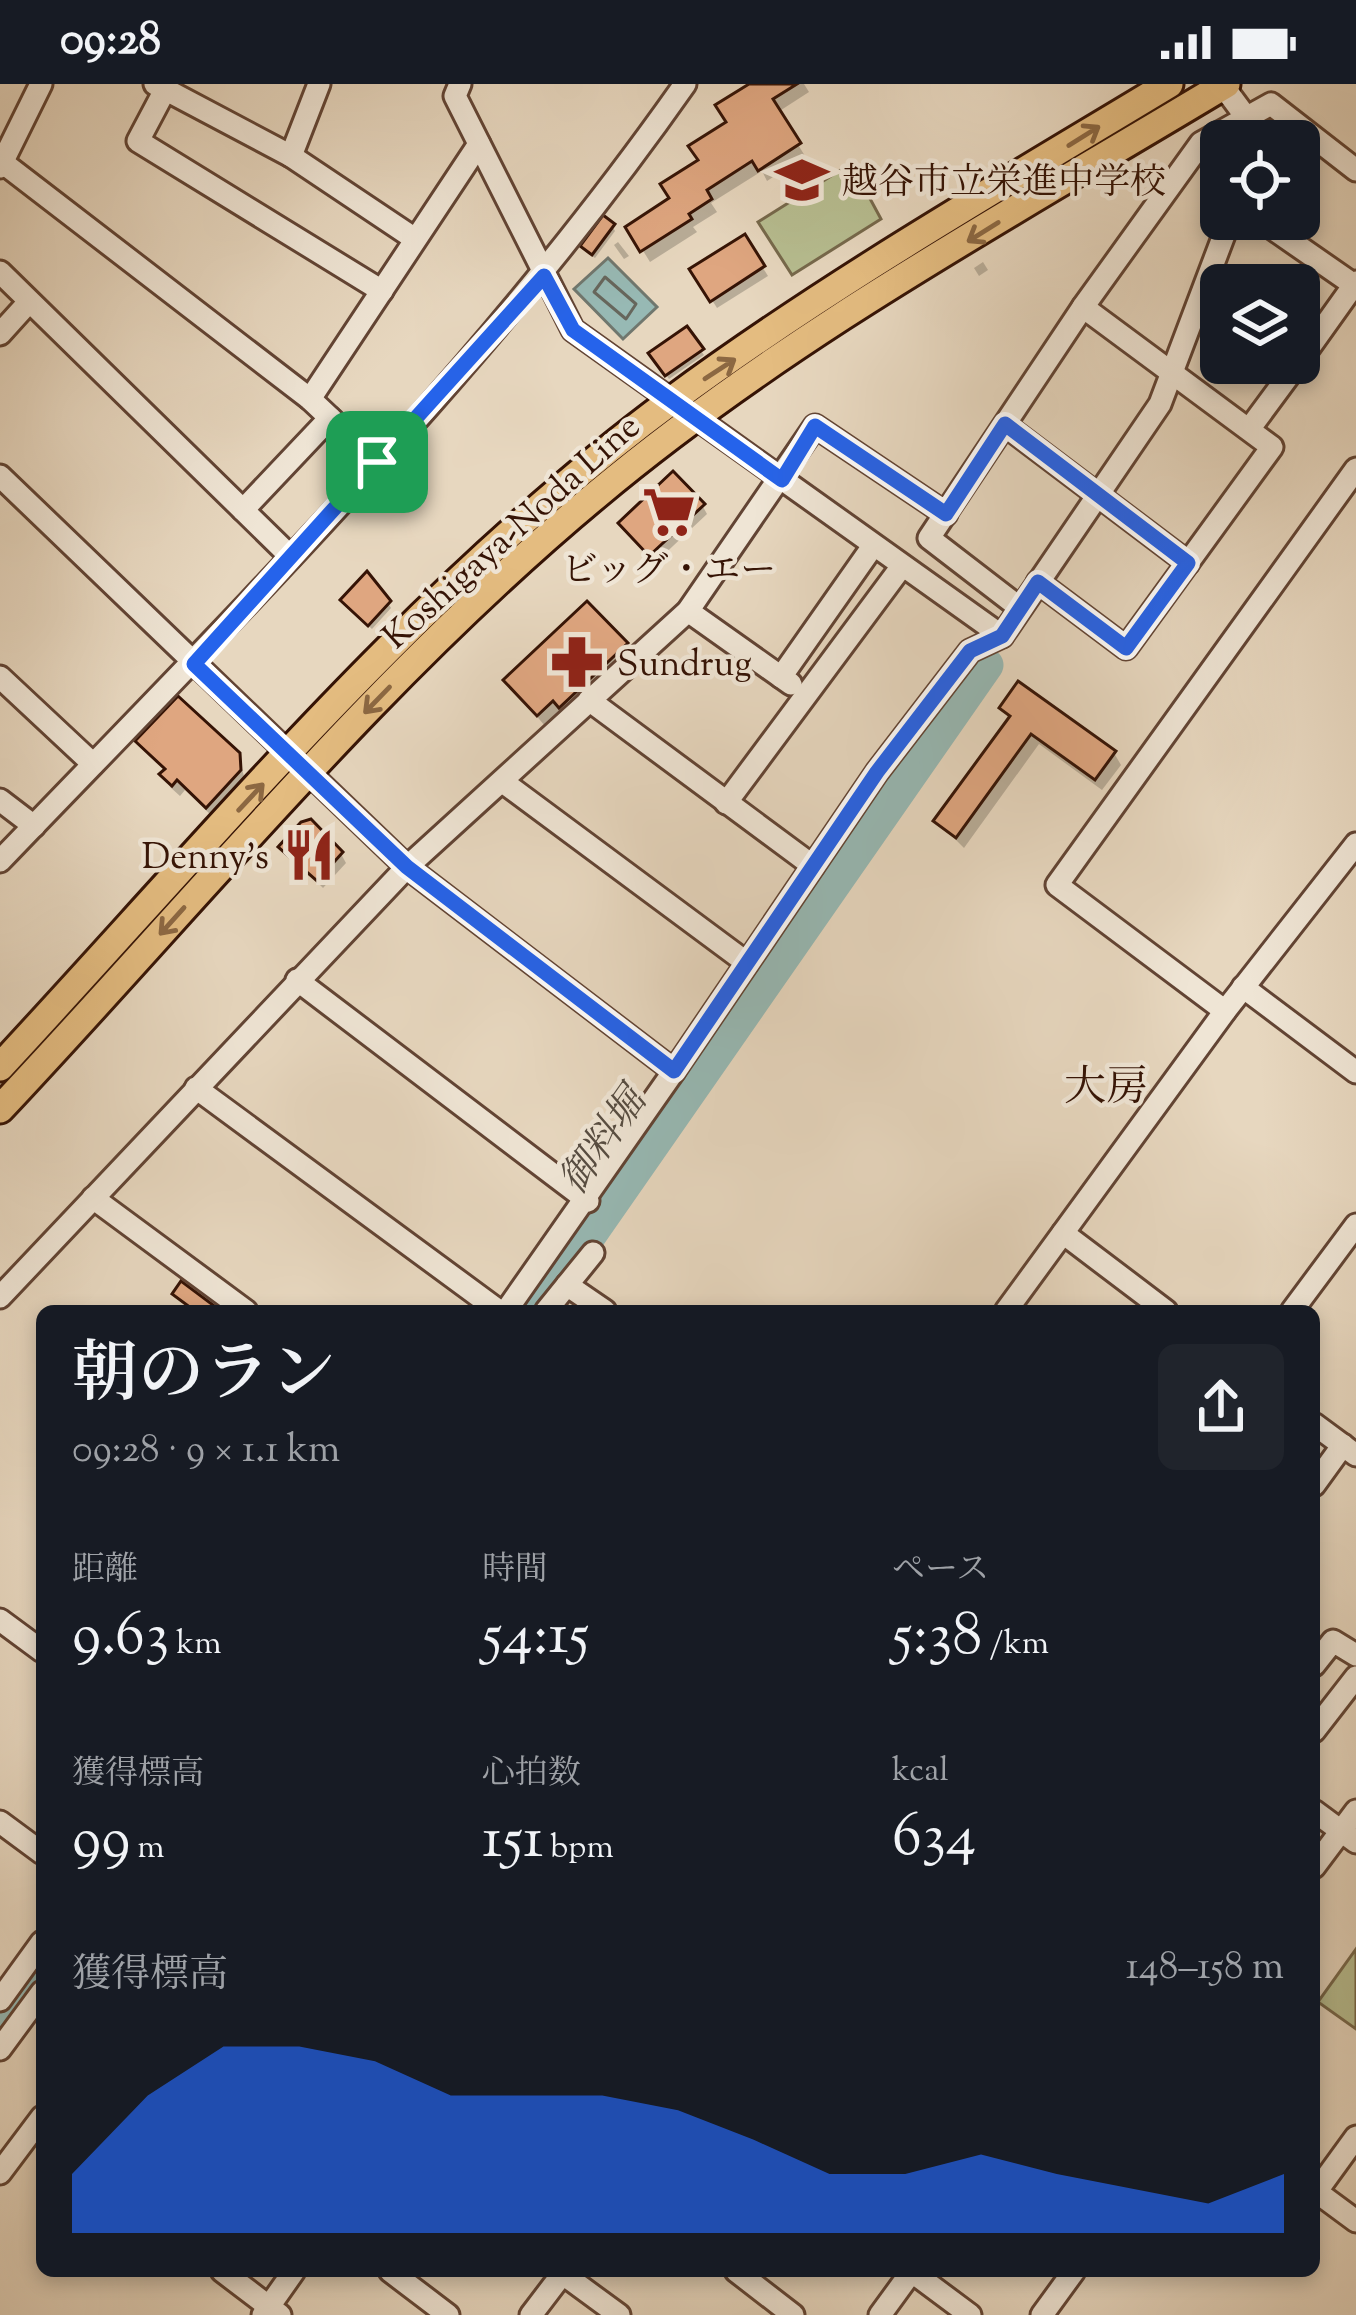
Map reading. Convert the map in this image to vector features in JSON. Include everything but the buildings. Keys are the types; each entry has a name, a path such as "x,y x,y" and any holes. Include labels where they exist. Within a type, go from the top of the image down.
{"main road":[{"name":"Koshigaya-Noda Line","path":"0,1067 299,764 683,409 1169,84"},
{"name":"Koshigaya-Noda Line","path":"683,409 826,329 1224,85"},
{"name":"Koshigaya-Noda Line","path":"0,1109 299,764"}],"street":[{"path":"40,84 1,165 310,399 377,462"},
{"path":"291,156 319,84"},
{"path":"460,84 455,97 573,330 1002,636"},
{"path":"0,862 194,664 544,276 686,84"},
{"path":"1224,85 1246,120"},
{"path":"382,291 138,141 160,87 291,156 416,239"},
{"path":"1021,608 929,538 1083,307 1201,143 1271,104 1356,170"},
{"path":"310,399 479,144"},
{"path":"507,1305 588,1201 813,866 970,651 1002,636 1160,404 1222,240"},
{"path":"1290,240 1355,284 1320,333"},
{"path":"0,272 291,557"},
{"path":"0,334 28,303"},
{"path":"1038,582 1126,648 1272,447 1083,307"},
{"path":"1250,428 1283,384"},
{"path":"243,510 331,418"},
{"path":"1005,424 1188,563"},
{"path":"0,1297 407,867 688,611 815,426 946,514"},
{"path":"1225,1011 1058,885 1356,469"},
{"path":"0,476 407,867 674,1071"},
{"path":"781,677 873,546"},
{"path":"726,803 902,566"},
{"path":"688,611 806,696"},
{"path":"0,677 92,764"},
{"path":"589,700 813,866"},
{"path":"503,782 747,963"},
{"path":"0,800 34,826"},
{"path":"1010,1305 1225,1011 1348,873 1356,844"},
{"path":"298,980 588,1201"},
{"path":"1244,987 1356,1072"},
{"path":"196,1088 494,1305"},
{"path":"93,1198 238,1305"},
{"path":"1296,1305 1356,1225"},
{"path":"1063,1233 1158,1305"},
{"path":"551,1305 593,1252"},
{"path":"568,1285 596,1305"},
{"path":"1320,1428 1349,1450 1320,1480"},
{"path":"0,1620 36,1647"},
{"path":"1320,1658 1334,1641 1356,1655"},
{"path":"1320,1723 1356,1677"},
{"path":"1320,1862 1349,1837 1356,1811"},
{"path":"1320,1815 1349,1837"},
{"path":"0,1822 36,1849"},
{"path":"0,2050 36,1960"},
{"path":"0,2173 36,2125"},
{"path":"1320,2185 1356,2138"},
{"path":"1320,2195 1356,2221"},
{"path":"229,2277 270,2312 290,2277"},
{"path":"398,2277 448,2315"},
{"path":"531,2315 558,2277"},
{"path":"568,2277 619,2315"},
{"path":"744,2277 793,2315"},
{"path":"880,2315 907,2277"},
{"path":"919,2277 970,2315"},
{"path":"1042,2315 1070,2277"}],"green space":[{"path":"847,166 853,167 881,219 792,275 758,222"},
{"path":"1356,1949 1356,2029 1320,1999"}],"water":[{"path":"608,258 657,307 623,339 574,289"}],"waterway":[{"name":"御料堀","path":"537,1305 987,665"},
{"name":"御料堀","path":"0,2023 36,1974"}],"place":[{"name":"越谷市立栄進中学校","path":"802,180"},
{"name":"ビッグ・エー","path":"669,512"},
{"name":"Sundrug","path":"577,662"},
{"name":"Denny's","path":"309,855"}],"district":[{"name":"大房","path":"1106,1085"}],"route":[{"path":"544,276 573,330 782,480 815,426 946,514 1005,424 1188,563 1126,648 1038,582 1002,636 970,651 877,772 674,1071 407,867 194,664 377,462 544,276"}]}
